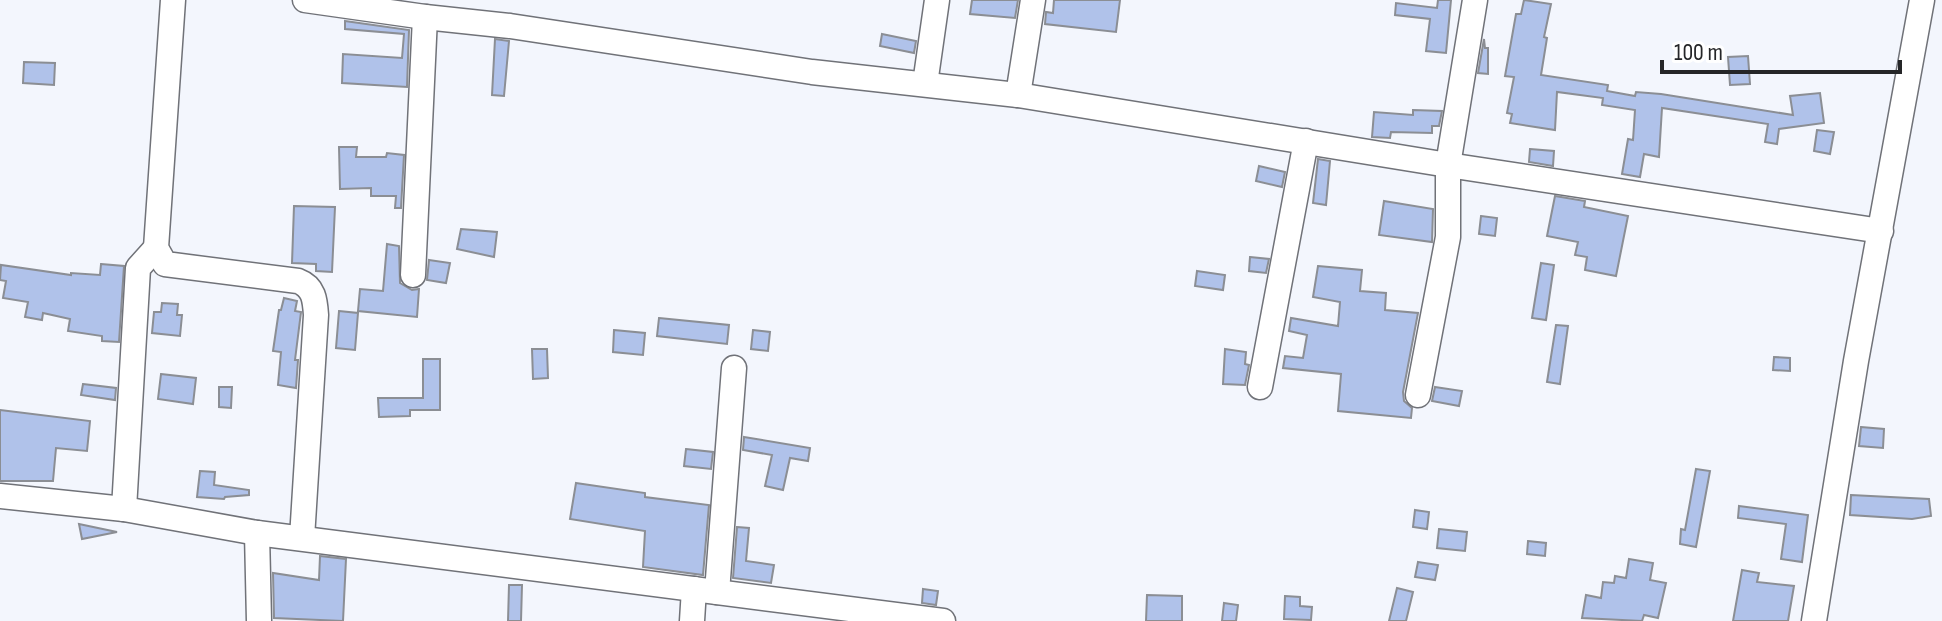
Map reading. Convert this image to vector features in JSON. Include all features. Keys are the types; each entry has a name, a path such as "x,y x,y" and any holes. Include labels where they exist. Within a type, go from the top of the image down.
{"street":[{"path":"173,0 156,248 165,264 298,281 313,291 316,315 302,538"},
{"path":"305,0 510,26 812,72 1018,95 1881,231"},
{"path":"925,84 937,0"},
{"path":"1018,95 1033,0"},
{"path":"1418,395 1448,237 1448,165 1475,0"},
{"path":"1814,621 1819,576 1922,0"},
{"path":"413,275 425,17"},
{"path":"1260,387 1306,141"},
{"path":"124,509 138,268 156,248"},
{"path":"692,621 706,590 734,368"},
{"path":"0,496 124,509 257,533 943,621"},
{"path":"257,533 259,621"}],"building":[{"path":"972,0 1018,0 1015,18 970,14"},
{"path":"1054,0 1120,0 1116,32 1045,24 1046,12 1053,13"},
{"path":"1438,0 1451,0 1446,53 1426,51 1430,19 1395,15 1396,3 1437,8"},
{"path":"1524,0 1551,4 1541,75 1608,85 1607,91 1635,96 1636,92 1661,94 1793,115 1790,96 1820,93 1824,123 1779,129 1777,144 1765,142 1768,124 1662,108 1659,157 1644,154 1640,177 1622,174 1628,139 1633,140 1635,110 1602,105 1603,98 1557,92 1555,130 1510,123 1512,114 1507,113 1514,77 1505,76 1516,14 1521,14"},
{"path":"345,21 409,30 407,87 342,83 343,54 402,58 404,34 345,29"},
{"path":"882,34 916,41 914,53 880,46"},
{"path":"495,39 509,41 504,96 492,95"},
{"path":"1484,39 1485,48 1488,48 1488,74 1478,73"},
{"path":"1748,56 1750,84 1730,85 1728,57"},
{"path":"24,62 55,63 54,85 23,83"},
{"path":"1413,110 1442,111 1439,126 1432,126 1432,133 1391,132 1390,138 1372,137 1374,112 1413,115"},
{"path":"1817,130 1834,132 1830,154 1814,151"},
{"path":"339,147 357,147 356,157 386,157 387,153 404,155 401,208 395,208 396,196 371,196 371,188 340,189"},
{"path":"1530,149 1554,151 1553,166 1529,162"},
{"path":"1318,159 1330,161 1326,205 1313,203"},
{"path":"1259,166 1285,172 1282,187 1256,181"},
{"path":"1555,196 1585,201 1584,207 1628,216 1616,276 1585,270 1587,257 1575,255 1578,242 1547,236"},
{"path":"1384,201 1433,209 1432,242 1379,235"},
{"path":"294,206 335,207 332,272 316,271 316,264 292,263"},
{"path":"1481,216 1497,218 1495,236 1479,234"},
{"path":"461,229 497,232 494,257 457,249"},
{"path":"387,244 399,246 400,283 412,290 419,289 417,317 358,311 360,289 383,291"},
{"path":"1250,257 1269,259 1266,273 1249,271"},
{"path":"429,260 450,263 446,283 427,280"},
{"path":"1541,263 1554,265 1546,320 1532,318"},
{"path":"101,264 124,266 119,342 102,341 102,336 68,331 70,319 43,313 42,320 25,317 28,302 3,298 6,281 0,280 1,265 71,275 100,275"},
{"path":"1318,266 1362,270 1360,291 1386,293 1385,310 1418,313 1403,392 1404,401 1412,408 1411,418 1338,411 1341,374 1283,368 1285,356 1303,358 1307,335 1289,331 1291,318 1338,326 1340,302 1313,297"},
{"path":"1197,271 1225,275 1223,290 1195,286"},
{"path":"284,298 297,301 295,311 301,312 295,360 298,360 296,388 278,385 281,352 273,351 279,310"},
{"path":"162,303 178,304 177,315 182,315 180,336 152,333 154,312 161,312"},
{"path":"339,311 358,313 355,350 336,348"},
{"path":"659,318 729,325 727,344 657,336"},
{"path":"1556,325 1568,326 1560,384 1547,382"},
{"path":"614,330 645,333 643,355 613,352"},
{"path":"753,330 770,332 768,351 751,349"},
{"path":"532,349 547,349 548,378 533,379"},
{"path":"1225,349 1246,352 1245,364 1249,365 1245,385 1223,384"},
{"path":"1774,357 1790,358 1790,371 1773,370"},
{"path":"423,359 440,359 440,410 410,410 410,416 379,417 378,398 423,398"},
{"path":"161,374 196,378 193,404 158,399"},
{"path":"83,384 116,388 115,400 81,395"},
{"path":"219,387 232,387 231,408 219,407"},
{"path":"1435,387 1462,391 1459,406 1432,401"},
{"path":"0,410 90,421 87,451 56,448 53,481 0,481"},
{"path":"1861,427 1884,429 1883,448 1859,446"},
{"path":"744,437 810,448 808,461 790,458 783,490 765,486 772,455 743,450"},
{"path":"686,449 713,452 711,469 684,466"},
{"path":"1696,469 1710,471 1696,547 1680,544"},
{"path":"200,471 215,472 214,485 249,490 249,495 224,499 197,497"},
{"path":"576,483 645,493 645,497 709,505 703,575 643,567 645,531 570,519"},
{"path":"1851,495 1929,499 1931,516 1912,519 1850,515"},
{"path":"1739,506 1808,515 1802,562 1781,559 1786,524 1738,518"},
{"path":"1415,510 1429,512 1427,529 1413,527"},
{"path":"79,524 117,532 82,539"},
{"path":"737,527 749,528 746,561 774,565 771,583 733,578"},
{"path":"1439,529 1467,532 1465,551 1437,548"},
{"path":"1528,541 1546,543 1545,556 1527,554"},
{"path":"320,556 346,559 343,621 274,618 273,573 319,580"},
{"path":"1629,559 1653,563 1650,580 1666,583 1658,618 1644,615 1642,621 1582,618 1586,595 1601,598 1603,582 1614,583 1615,576 1626,578"},
{"path":"1418,562 1438,565 1435,580 1415,577"},
{"path":"1742,570 1759,573 1757,582 1794,586 1788,621 1733,621"},
{"path":"509,585 522,585 521,621 508,621"},
{"path":"1397,588 1413,592 1406,621 1389,621"},
{"path":"923,589 938,591 936,605 922,603"},
{"path":"1147,595 1182,596 1182,621 1146,621"},
{"path":"1285,596 1300,597 1300,606 1312,607 1311,620 1284,619"},
{"path":"1224,603 1238,605 1236,621 1222,621"}]}
